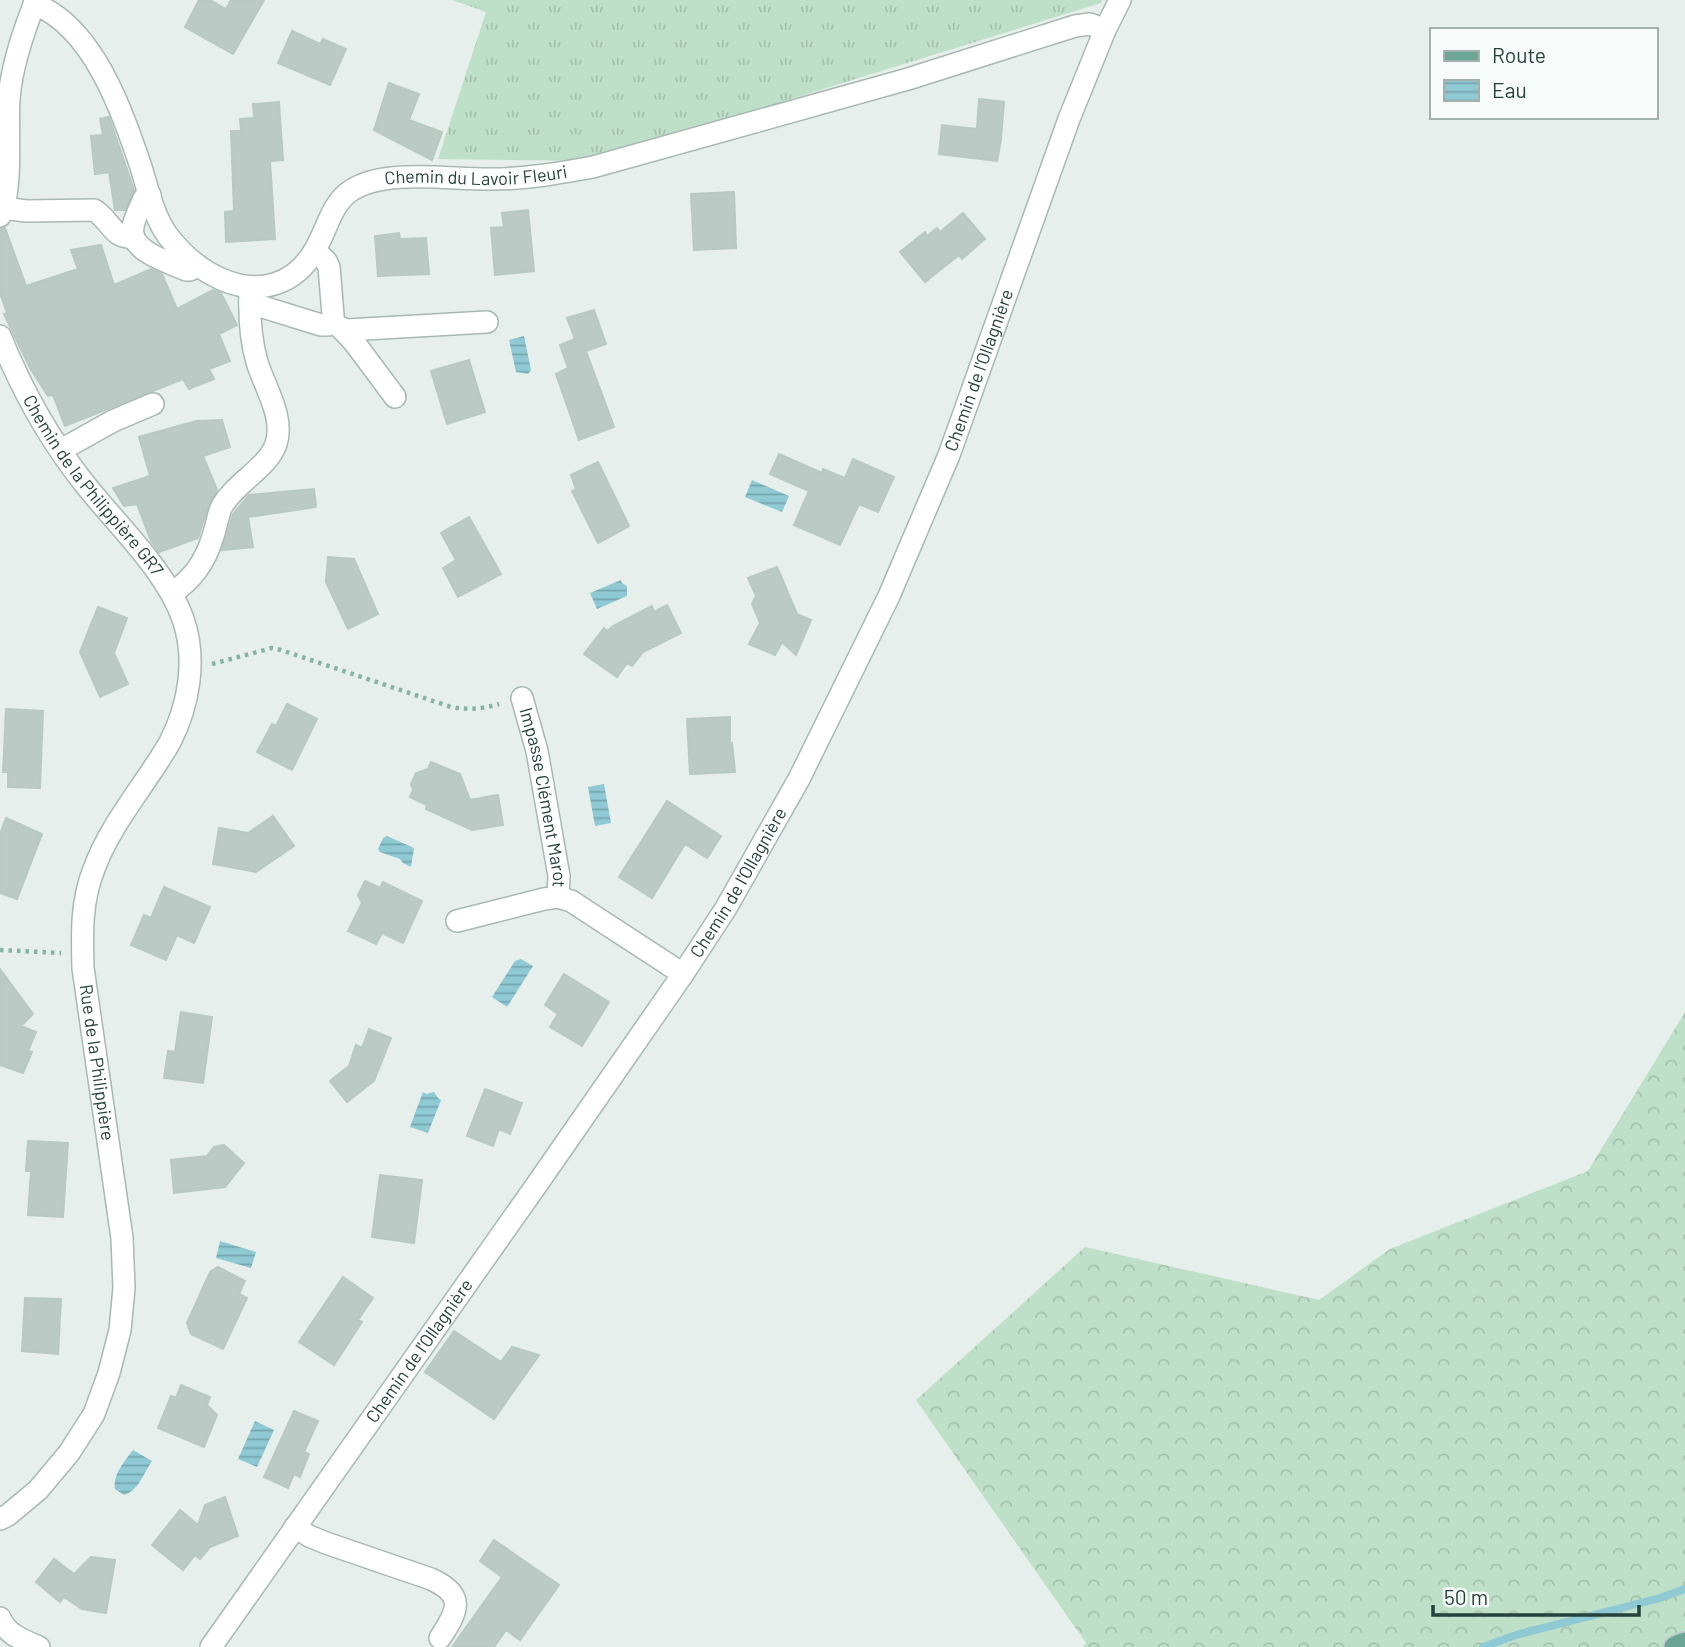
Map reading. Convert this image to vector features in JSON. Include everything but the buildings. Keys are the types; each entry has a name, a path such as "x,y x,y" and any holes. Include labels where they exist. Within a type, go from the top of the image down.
{"main road":[{"path":"1675,1647 1685,1643"}],"street":[{"name":"Chemin de l'Ollagnière","path":"211,1647 683,974 726,908 799,779 889,596 949,455 1065,132 1105,30 1120,0"},
{"path":"133,237 121,236 115,232 94,209 2,212 7,184 9,96 17,50 35,2 64,20 79,36 97,63 132,141 150,195 167,234 187,258 250,296 321,325 358,329 487,322"},
{"name":"Chemin du Lavoir Fleuri","path":"250,296 278,284 299,270 315,251 342,198 368,183 399,177 543,176 593,167 908,79 1075,26 1090,24 1105,30"},
{"path":"150,195 142,200 132,229 138,246 186,270 197,264"},
{"path":"315,251 329,267 336,325 354,342 395,397"},
{"path":"172,593 191,579 198,569 213,538 217,518 229,496 269,456 276,445 278,435 274,407 256,360 250,320 250,296"},
{"name":"Chemin de la Philippière GR7","path":"0,336 26,393 61,450 82,481 172,593"},
{"path":"61,450 113,421 153,404"},
{"name":"Rue de la Philippière","path":"0,1519 38,1490 69,1453 94,1414 109,1373 120,1330 124,1288 122,1238 83,968 82,926 85,897 94,868 108,840 170,743 183,711 190,663 189,648 183,621 172,593"},
{"name":"Impasse Clément Marot","path":"522,698 537,751 559,876 558,897"},
{"name":"Impasse Clément Marot","path":"457,921 558,897 571,901 683,974"},
{"path":"295,1527 326,1543 432,1578 446,1586 456,1605 454,1617 440,1638"},
{"path":"0,1618 6,1629 38,1647"}],"path":[{"path":"190,663 212,663 272,648 451,707 479,709 522,698"},
{"path":"0,950 53,953 83,951"}],"green space":[{"path":"452,0 1102,0 1101,3 591,161 438,159 486,12"},
{"path":"1685,1012 1685,1647 1083,1647 1086,1643 916,1400 1085,1247 1319,1300 1390,1249 1588,1171"}],"water":[{"path":"524,336 531,370 528,374 516,372 509,340"},
{"path":"752,480 789,496 782,512 745,497"},
{"path":"621,580 627,586 627,596 597,609 590,593"},
{"path":"604,784 611,823 595,826 588,787"},
{"path":"387,836 414,848 411,867 400,859 380,852 378,849 383,838"},
{"path":"521,959 533,966 507,1007 492,997 515,961"},
{"path":"423,1092 434,1092 441,1100 428,1133 410,1127"},
{"path":"220,1241 256,1252 251,1268 216,1258"},
{"path":"255,1421 274,1430 257,1467 238,1459"},
{"path":"133,1450 152,1461 137,1486 124,1495 115,1489 115,1479"}],"waterway":[{"path":"1483,1647 1516,1635 1660,1598 1685,1589"}]}
